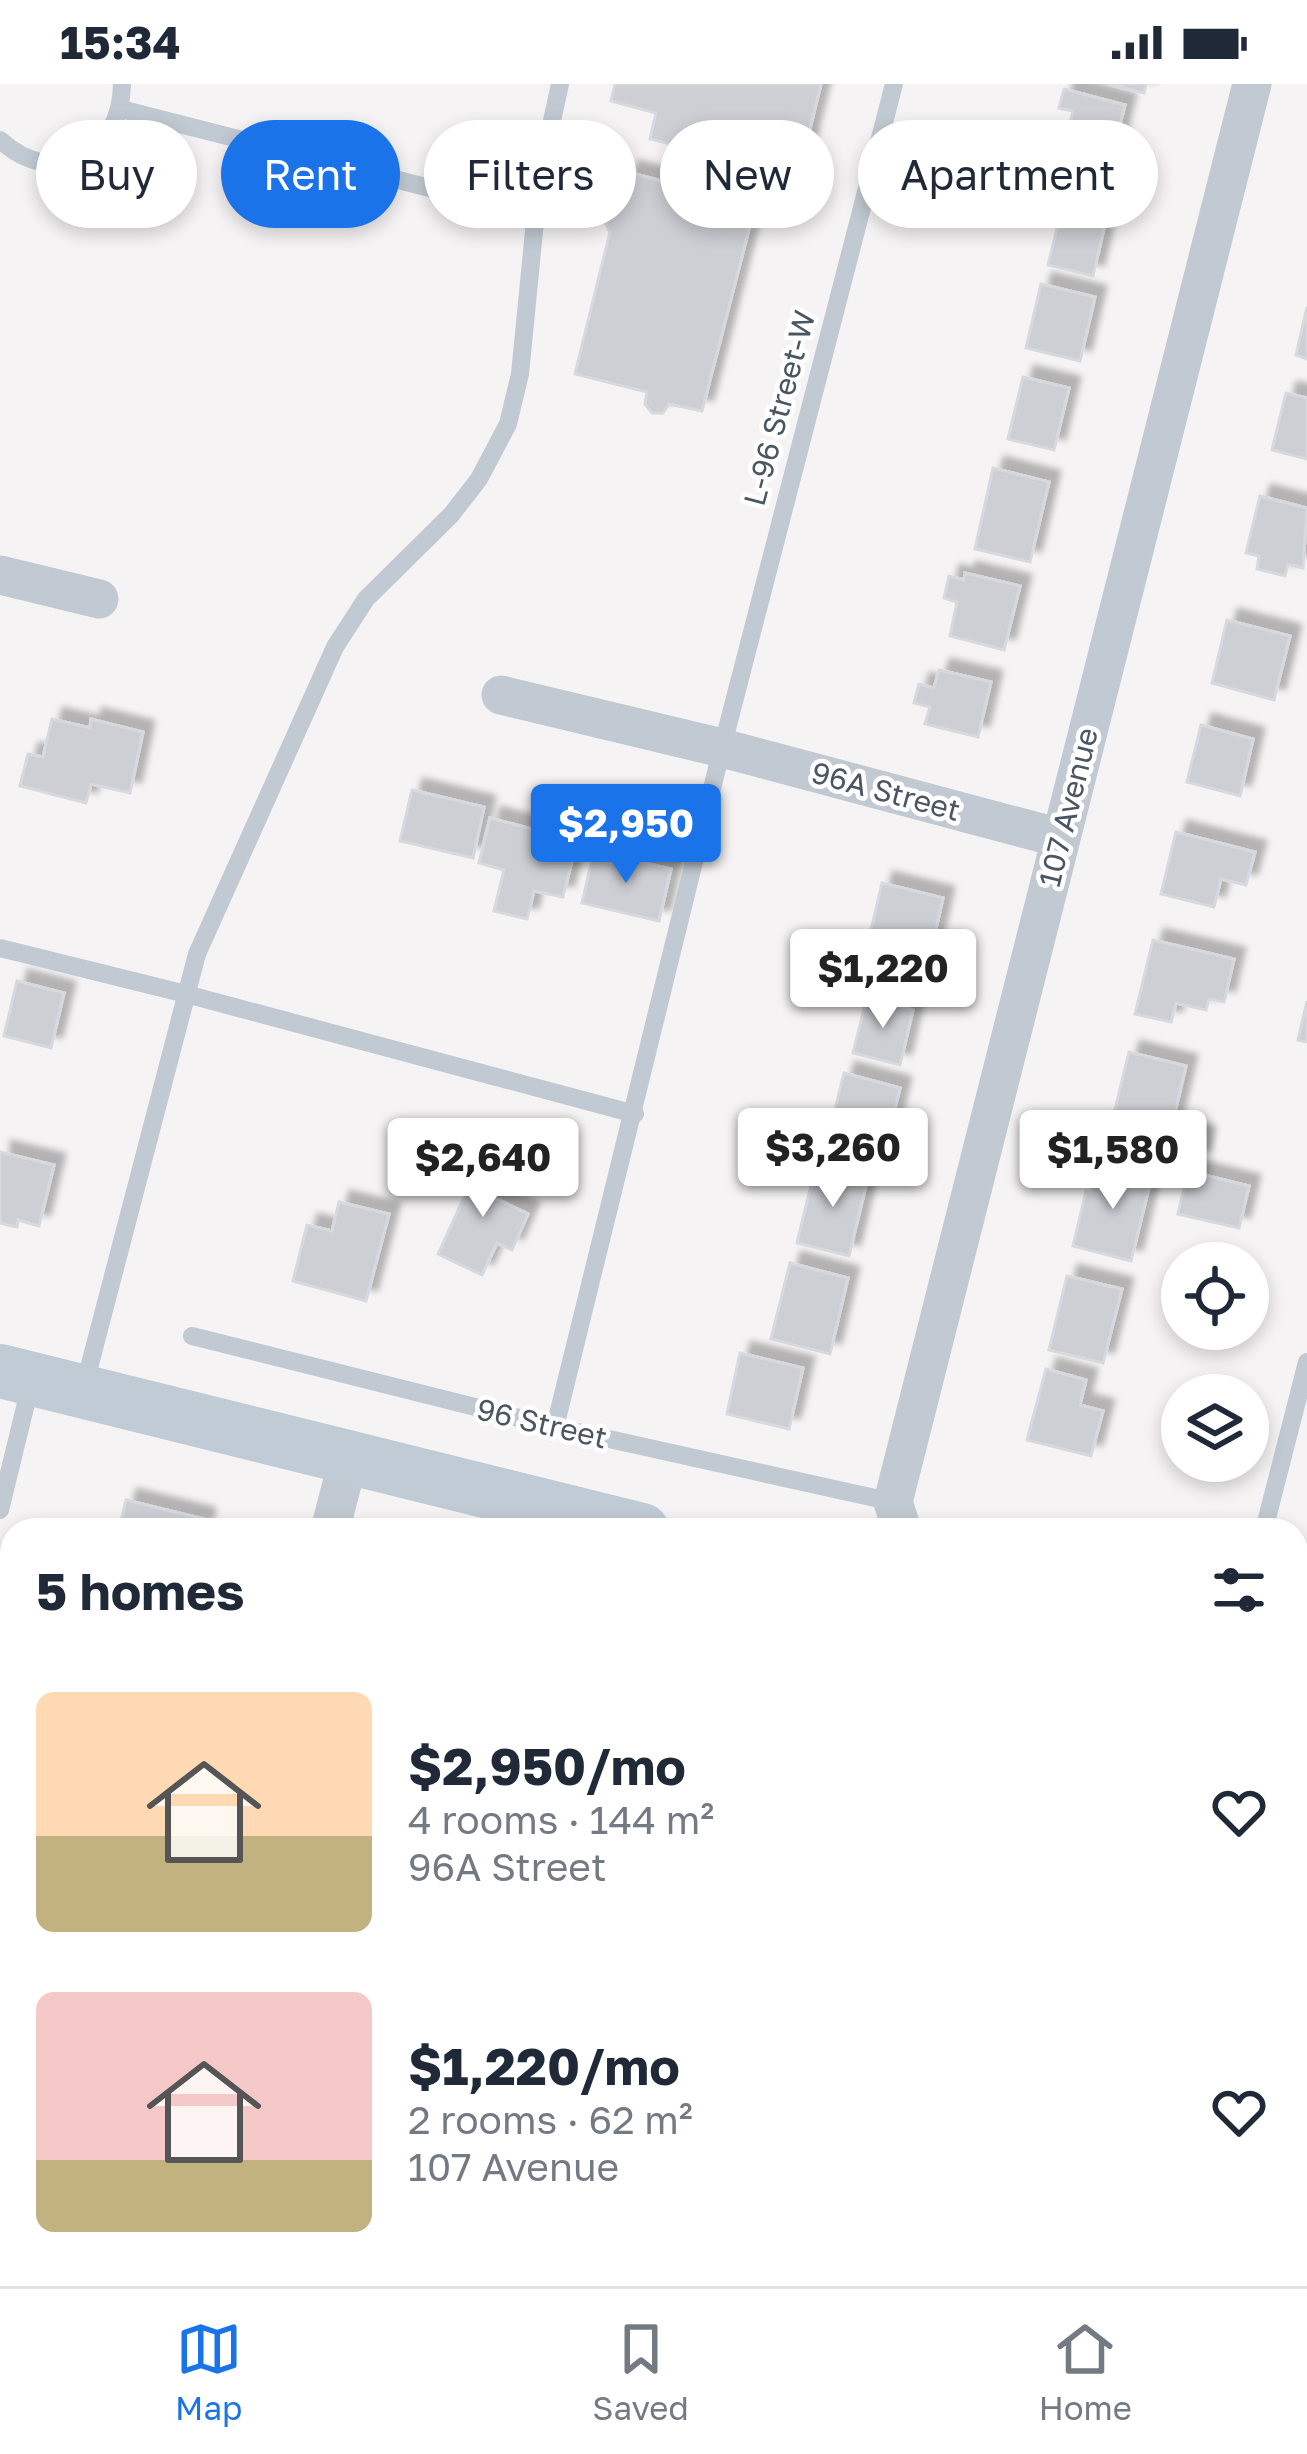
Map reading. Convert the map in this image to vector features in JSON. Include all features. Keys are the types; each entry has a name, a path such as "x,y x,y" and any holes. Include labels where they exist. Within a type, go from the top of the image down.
{"street":[{"name":"107 Avenue","path":"897,1516 1060,838 1252,84"},
{"path":"0,575 99,599"},
{"name":"96A Street","path":"501,695 1060,838"},
{"path":"38,1380 591,1518"},
{"path":"333,1518 349,1457"}],"lane":[{"path":"0,140 35,162 79,159 113,130 121,109 122,84"},
{"path":"553,120 560,84"},
{"name":"L-96 Street-W","path":"555,1427 722,748 894,84"},
{"path":"121,109 424,186"},
{"path":"0,1510 38,1380 186,994 197,954 335,647 366,599 451,515 479,479 508,424 520,374 534,228"},
{"path":"0,948 635,1114"},
{"name":"96 Street","path":"192,1336 897,1516"},
{"path":"1267,1518 1307,1362"}],"building":[{"path":"615,84 821,84 812,120 660,120 660,142 650,139 656,113 611,101"},
{"path":"1109,84 1146,84 1144,93"},
{"path":"1064,89 1125,105 1121,120 1071,120 1073,111 1059,108"},
{"path":"636,174 660,181 660,228 749,228 702,411 669,404 663,413 652,413 645,404 647,392 575,374 608,228 636,228"},
{"path":"1057,228 1104,228 1093,276 1048,265"},
{"path":"1041,284 1095,297 1080,361 1026,348"},
{"path":"1307,307 1307,359 1296,355"},
{"path":"1023,377 1069,388 1054,450 1008,439"},
{"path":"1286,393 1307,398 1307,459 1272,450"},
{"path":"993,468 1049,482 1030,562 975,549"},
{"path":"1260,496 1307,508 1303,568 1288,564 1285,576 1257,569 1259,556 1246,553"},
{"path":"965,573 1020,586 1004,650 950,636 957,602 944,598 949,576 964,580"},
{"path":"1227,620 1290,636 1274,700 1212,683"},
{"path":"939,670 991,682 978,737 925,724 930,707 914,703 919,684 934,688"},
{"path":"52,719 90,728 91,719 143,732 130,793 91,784 86,803 20,786 28,754 43,757"},
{"path":"1201,725 1253,739 1240,796 1187,782"},
{"path":"412,790 484,807 473,858 400,841"},
{"path":"490,818 577,841 563,897 534,891 527,919 494,911 504,870 479,863"},
{"path":"1176,832 1255,852 1246,885 1221,879 1214,907 1161,894"},
{"path":"594,851 671,869 659,921 582,903"},
{"path":"882,883 943,898 930,955 921,953 917,970 864,960"},
{"path":"1153,940 1234,959 1224,1002 1209,999 1206,1010 1176,1003 1171,1022 1135,1014"},
{"path":"17,981 64,993 51,1048 4,1036"},
{"path":"867,997 913,1010 900,1065 853,1053"},
{"path":"1307,1001 1307,1042 1298,1040"},
{"path":"1129,1052 1186,1066 1171,1129 1204,1138 1199,1162 1137,1148 1140,1133 1111,1126"},
{"path":"844,1073 900,1088 882,1161 826,1147"},
{"path":"0,1152 54,1165 39,1226 18,1220 17,1227 0,1223"},
{"path":"484,1154 508,1165 495,1198 528,1214 512,1250 497,1243 482,1275 438,1254"},
{"path":"1098,1162 1152,1175 1131,1261 1073,1246"},
{"path":"816,1165 868,1177 849,1256 797,1243"},
{"path":"1188,1171 1249,1186 1239,1228 1178,1214"},
{"path":"339,1202 389,1214 366,1301 293,1281 307,1225 332,1231"},
{"path":"790,1263 848,1278 830,1354 771,1339"},
{"path":"1067,1276 1122,1289 1103,1363 1049,1350"},
{"path":"740,1353 803,1368 789,1429 727,1414"},
{"path":"1046,1369 1086,1380 1080,1405 1103,1411 1091,1456 1027,1440"},
{"path":"126,1500 200,1518 122,1518"}]}
